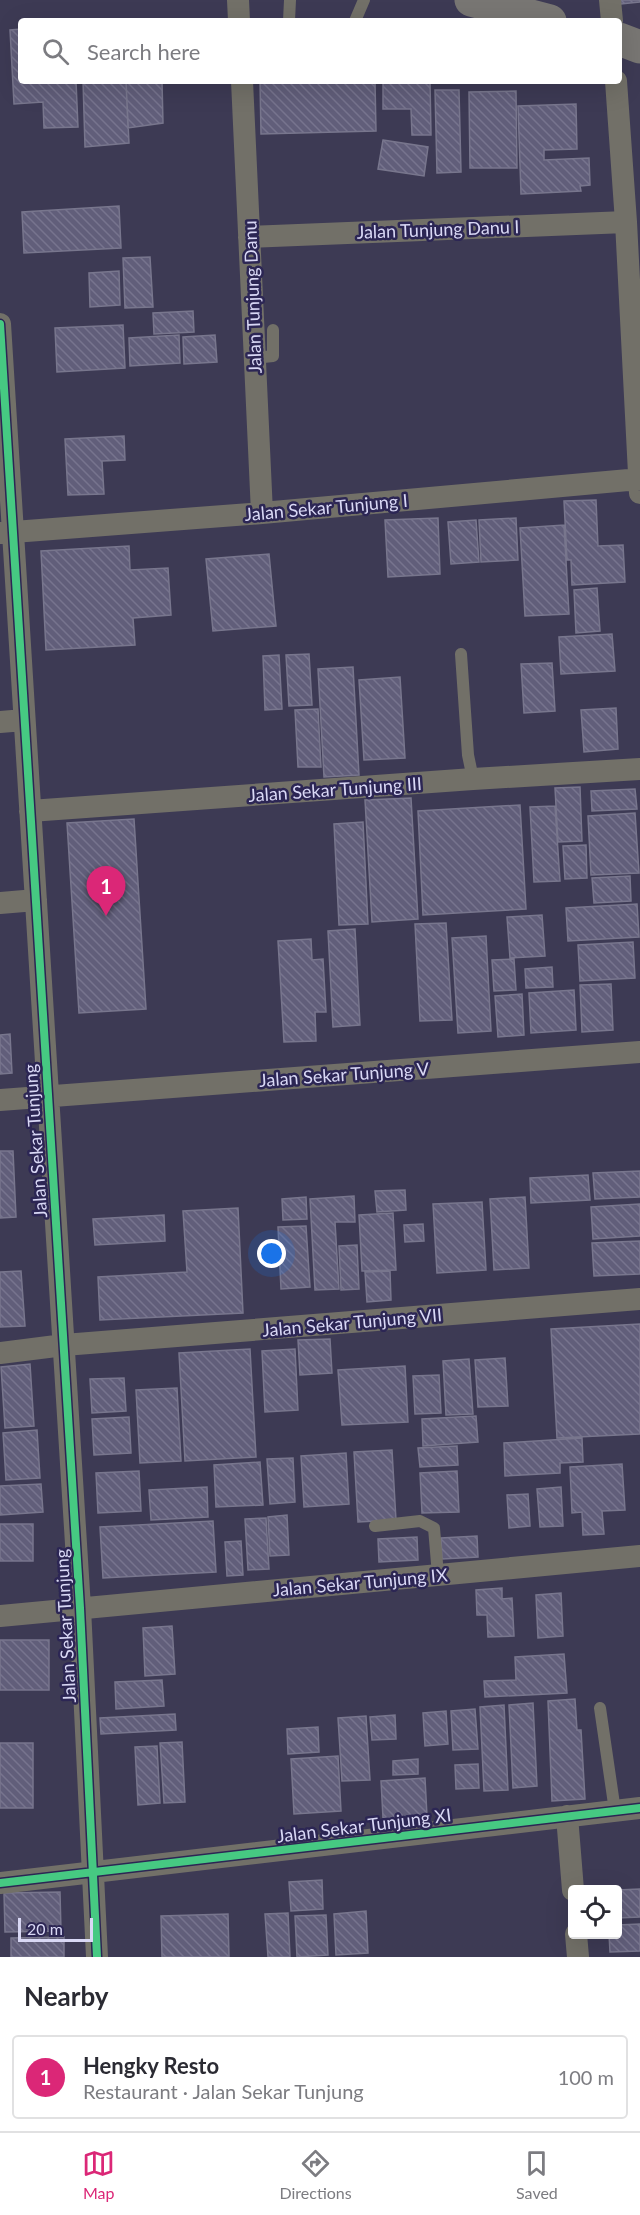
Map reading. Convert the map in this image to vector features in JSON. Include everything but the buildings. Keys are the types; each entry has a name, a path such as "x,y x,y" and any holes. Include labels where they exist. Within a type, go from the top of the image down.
{"highway":[{"path":"471,0 539,18"},
{"path":"622,40 640,47"}],"street":[{"path":"238,0 239,18"},
{"path":"610,0 612,18"},
{"name":"Jalan Tunjung Danu","path":"242,84 262,513"},
{"path":"616,84 640,484"},
{"name":"Jalan Tunjung Danu I","path":"249,237 626,222"},
{"name":"Jalan Sekar Tunjung","path":"0,324 7,533 24,720 81,1608 91,1872 97,1957"},
{"name":"Jalan Sekar Tunjung I","path":"7,533 640,484"},
{"path":"0,722 24,720"},
{"name":"Jalan Sekar Tunjung III","path":"30,810 640,769"},
{"path":"0,903 36,900"},
{"name":"Jalan Sekar Tunjung V","path":"0,1100 640,1052"},
{"name":"Jalan Sekar Tunjung VII","path":"0,1353 64,1345 640,1299"},
{"name":"Jalan Sekar Tunjung IX","path":"0,1616 640,1556"},
{"name":"Jalan Sekar Tunjung XI","path":"0,1883 640,1808"},
{"path":"567,1816 573,1885"},
{"path":"576,1939 578,1957"}],"lane":[{"path":"289,18 290,0"},
{"path":"356,18 364,0"},
{"path":"254,358 273,354 273,330"},
{"path":"461,654 468,755 472,779"},
{"path":"375,1526 420,1521 434,1528 438,1575"},
{"path":"600,1708 615,1811"}],"cycle path":[{"path":"0,324 80,1608 97,1957"},
{"path":"0,1883 640,1808"}],"place":[{"name":"Hengky Resto","path":"106,916"}]}
